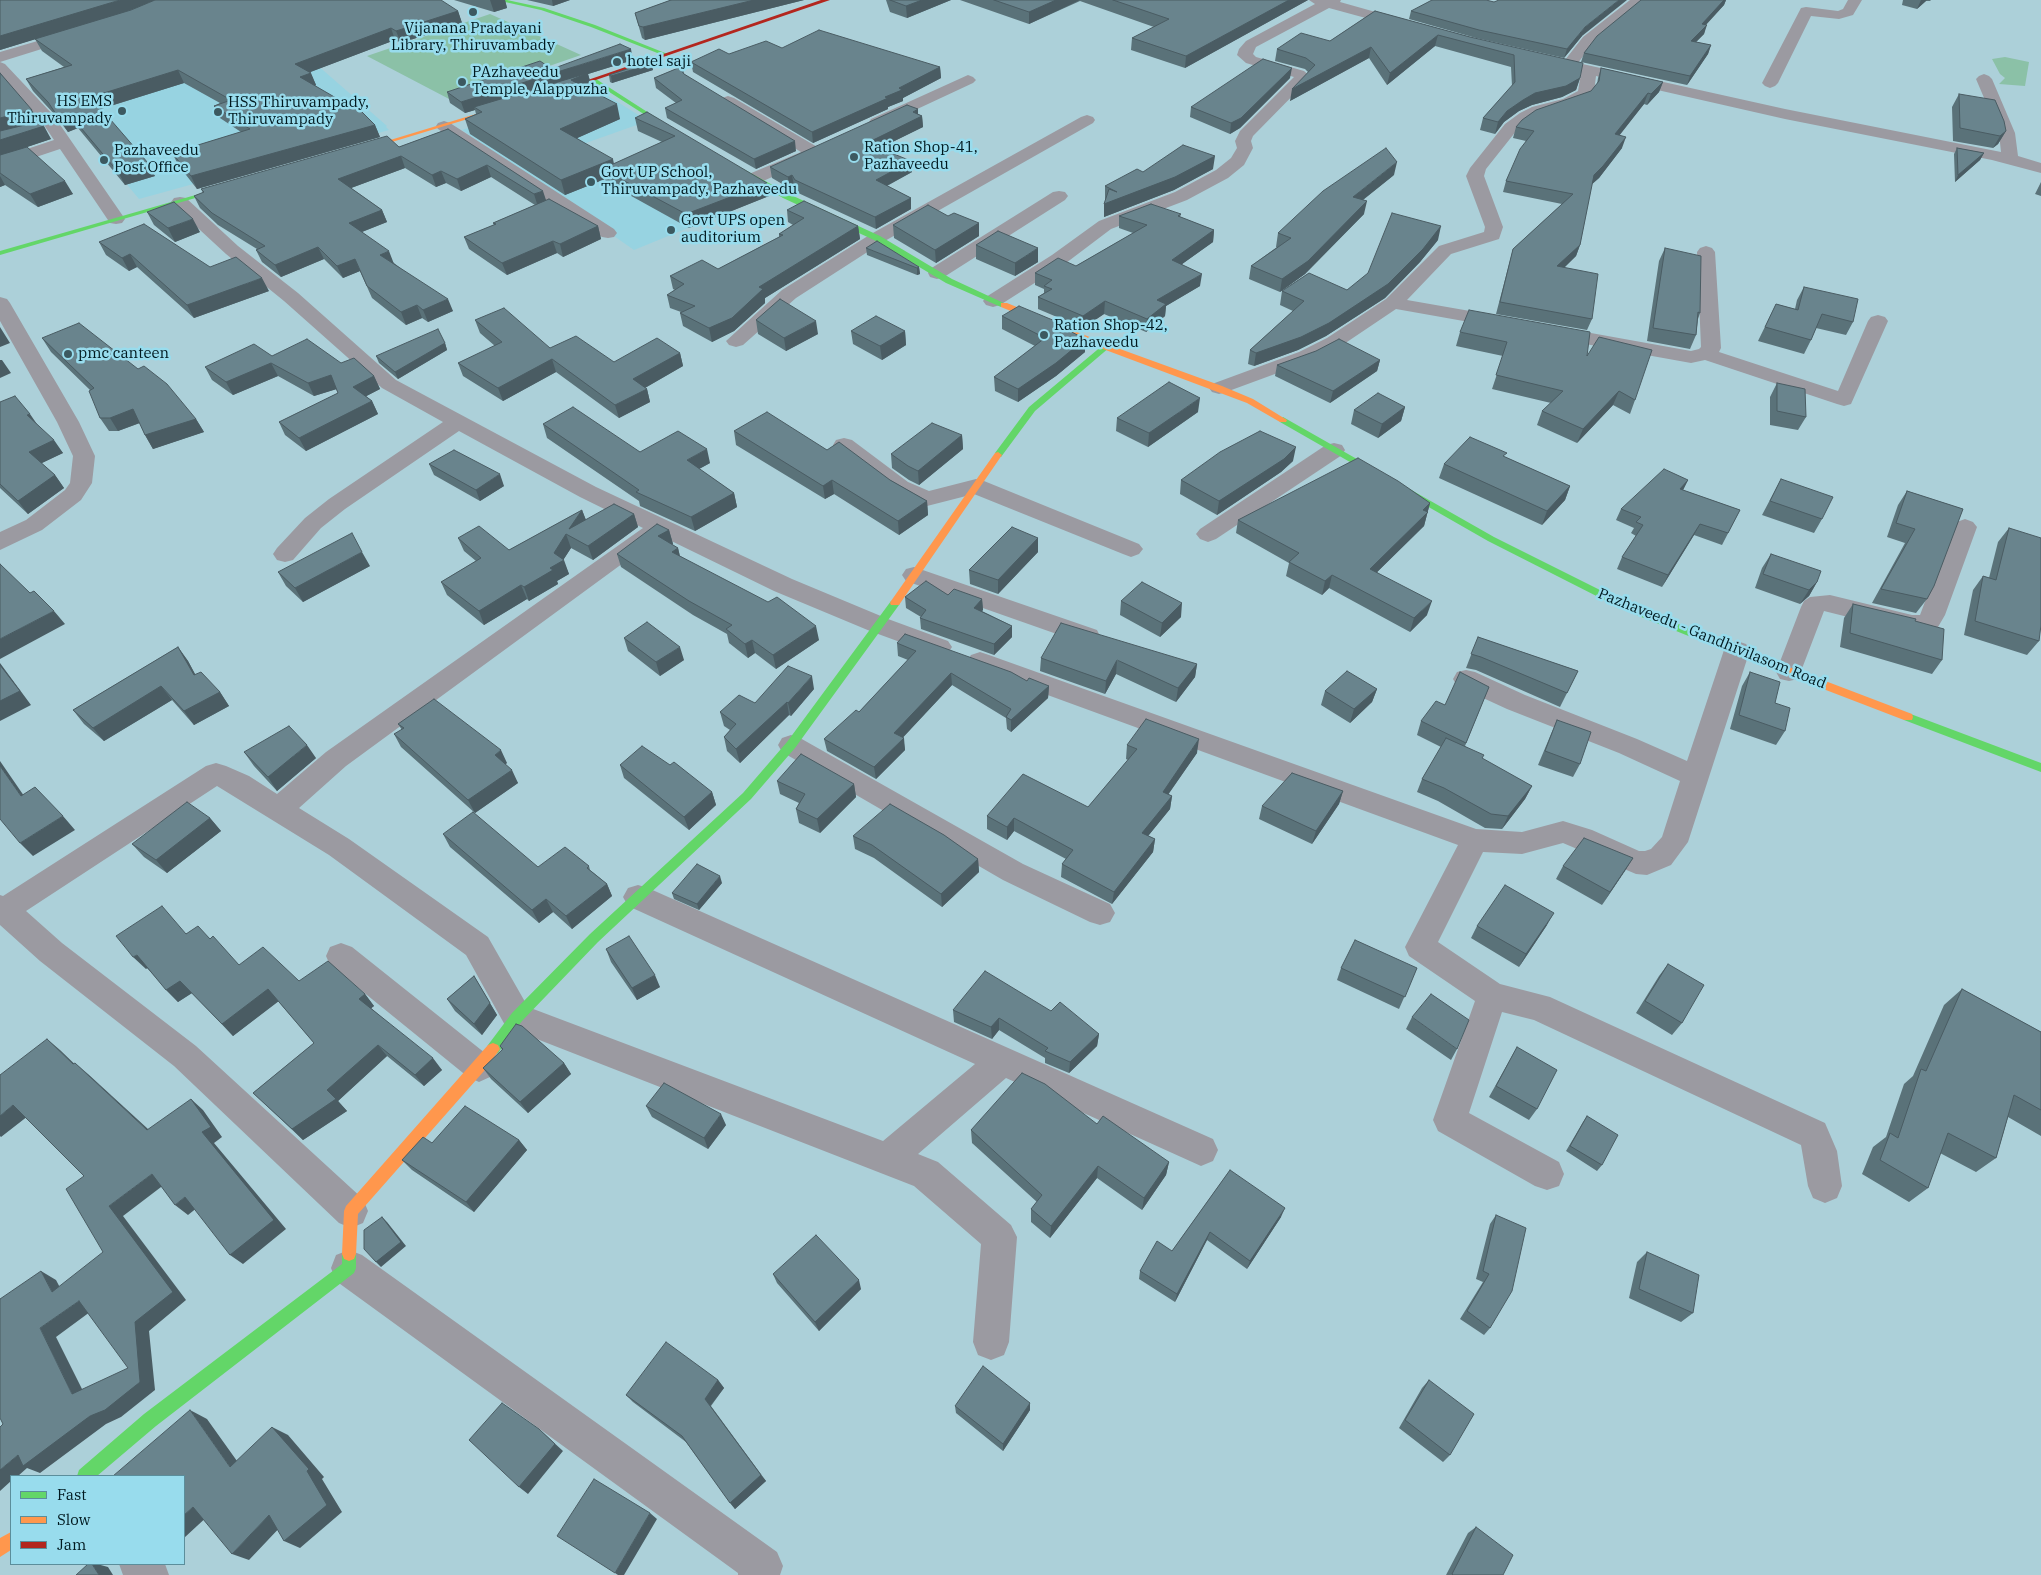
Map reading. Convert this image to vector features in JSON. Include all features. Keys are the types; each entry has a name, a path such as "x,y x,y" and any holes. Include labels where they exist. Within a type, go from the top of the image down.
{"street":[{"path":"499,0 550,12 667,55"},
{"path":"575,86 827,0"},
{"path":"1569,65 1588,40 1639,0"},
{"path":"1770,83 1806,11 1839,15 1848,12 1855,0"},
{"path":"993,301 1059,259 1086,238 1106,226 1122,217 1181,196 1222,174 1238,161 1245,148 1243,141 1246,134 1303,77 1299,74 1251,60 1245,55 1246,49 1251,44 1326,1 1419,29"},
{"path":"0,56 84,31"},
{"path":"1531,57 1785,114 2041,168"},
{"path":"0,67 53,126 116,219"},
{"path":"1219,388 1306,356 1355,329 1393,303 1445,250 1493,235 1494,227 1475,176 1478,168 1511,127 1526,116 1538,110 1568,103 1580,98 1586,92 1588,70"},
{"path":"1984,79 2006,133 2010,160"},
{"path":"594,80 689,140"},
{"path":"866,127 968,80"},
{"path":"0,88 17,85"},
{"path":"716,93 813,152"},
{"path":"341,155 510,106"},
{"path":"736,341 789,294 878,238 1087,120"},
{"path":"36,131 53,126"},
{"path":"444,126 608,233"},
{"path":"0,164 64,142"},
{"path":"755,178 830,143"},
{"name":"Pazhaveedu - Gandhivilasom Road","path":"722,159 786,196 878,238 937,273 993,301 1106,347 1250,401 1491,539 1620,603 1789,672 2041,768"},
{"path":"0,252 237,185"},
{"path":"937,273 1059,196"},
{"path":"180,202 232,250 291,297 389,384 588,492 783,585 879,625 1475,840 1522,843 1563,832 1582,838 1636,862 1647,863 1661,857 1674,842 1737,650"},
{"path":"1706,252 1711,348 1706,354"},
{"path":"0,303 39,375 68,422 84,456 81,483 73,496 34,525 0,542"},
{"path":"1393,303 1518,325"},
{"path":"1537,329 1690,357 1706,354 1844,400 1878,321"},
{"path":"86,1475 150,1420 348,1268 351,1211 479,1067 517,1017 594,938 748,796 790,745 879,625 976,486 1032,410 1106,347"},
{"path":"285,554 319,518 457,422"},
{"path":"844,445 900,487 927,499 976,486 1132,549"},
{"path":"1208,534 1334,450"},
{"path":"278,809 336,759 660,525"},
{"path":"1789,672 1813,607 1819,603 1830,603 1912,624 1923,624 1929,621 1933,615 1965,527"},
{"path":"914,575 1088,636"},
{"path":"1466,679 1516,702 1628,746 1696,776"},
{"path":"790,745 1013,872 1100,913"},
{"path":"351,1211 185,1056 51,952 2,909 216,773 238,784 339,847 477,946 517,1017 926,1174 999,1237 991,1342"},
{"path":"1475,840 1420,946 1492,996 1539,1007 1813,1134 1820,1151 1826,1186"},
{"path":"638,897 1201,1150"},
{"path":"341,956 479,1067"},
{"path":"1492,996 1450,1120 1547,1174"},
{"path":"887,1159 1002,1061"},
{"path":"348,1268 766,1572"},
{"path":"0,1549 10,1541"},
{"path":"140,1565 149,1575"}],"shaded area":[{"path":"490,14 581,55 451,100 367,56"},
{"name":"HSS Thiruvampady, Thiruvampady","path":"308,57 387,126 389,130 139,199 45,86"},
{"path":"2005,57 2029,62 2025,86 1999,84 2005,78 2000,74 1992,59"},
{"name":"Govt UP School, Thiruvampady, Pazhaveedu","path":"592,86 648,121 583,144 705,221 634,250 462,130"}],"building":[{"path":"0,0 120,0 0,36"},
{"path":"155,0 441,0 458,11 396,31 391,28 295,64 311,73 300,77 355,109 359,109 375,125 191,176 172,153 250,129 214,106 231,100 178,70 91,97 148,163 118,172 71,116 60,120 48,102 26,79 72,65 35,39 131,10"},
{"path":"671,0 754,0 643,27 639,26 635,13"},
{"path":"890,0 922,0 906,6"},
{"path":"994,0 1056,0 1029,12"},
{"path":"1113,0 1289,0 1186,56 1132,38 1169,19"},
{"path":"1432,0 1486,0 1494,2 1499,0 1619,0 1585,27 1567,49 1479,30 1411,11"},
{"path":"1641,0 1724,0 1702,24 1707,25 1691,41 1711,45 1690,76 1584,53 1597,36"},
{"path":"1375,11 1470,37 1583,63 1580,78 1566,86 1535,93 1507,111 1498,122 1483,118 1515,82 1514,55 1438,35 1390,73 1371,47 1292,89 1315,65 1306,58 1277,49 1301,33 1330,41"},
{"path":"819,30 940,67 899,88 902,90 885,97 888,98 812,132 691,62 719,49 729,54 766,41 782,48"},
{"path":"620,44 631,49 461,102 447,92 540,61 552,69"},
{"path":"1263,59 1292,68 1241,118 1231,123 1191,107"},
{"path":"648,62 652,64 609,75"},
{"path":"683,66 680,69 684,74 795,141 754,159 665,108 682,100 654,78"},
{"path":"1601,68 1663,82 1651,94 1648,93 1615,134 1626,137 1594,175 1580,245 1557,266 1598,274 1592,319 1500,302 1513,249 1573,194 1506,181 1520,149 1534,131 1516,127 1536,110 1591,91 1599,81"},
{"path":"0,73 32,110 0,118"},
{"path":"588,73 571,80 617,104 560,129 613,159 561,180 465,119 482,112 474,107"},
{"path":"1959,94 1995,100 2006,131 2000,136 1960,128"},
{"path":"907,105 918,109 913,112 922,116 867,143 911,161 876,180 911,198 875,217 795,180 792,175 788,177 770,167"},
{"path":"647,112 767,183 686,214 602,169 675,136 635,118"},
{"path":"41,121 44,126 0,140 0,131"},
{"path":"448,129 543,191 534,194 487,165 457,179 441,171 432,175 401,156 338,179 382,210 349,223 389,251 380,255 448,299 423,310 417,305 401,312 367,286 355,259 337,266 318,247 275,265 256,250 265,246 212,213 194,196 204,192 201,189 387,136 399,147"},
{"path":"1183,145 1215,156 1175,177 1104,204 1109,189 1117,192 1105,186 1137,169 1143,172"},
{"path":"27,147 65,181 30,194 0,173 0,155"},
{"path":"1386,148 1397,162 1353,197 1367,201 1308,261 1282,279 1251,266 1291,238 1278,233 1323,191"},
{"path":"1957,148 1984,153 1958,175"},
{"path":"549,199 598,226 560,244 553,241 502,263 464,237 496,224 493,223"},
{"path":"804,201 858,226 759,287 763,289 732,318 709,328 680,313 695,306 667,295 684,284 670,276 702,260 718,269 783,235 779,234 804,218 787,210"},
{"path":"174,202 193,219 168,228 147,212"},
{"path":"1151,204 1181,214 1178,216 1214,230 1172,260 1202,274 1157,300 1166,304 1147,319 1105,301 1083,316 1038,297 1052,289 1044,286 1052,280 1035,273 1058,258 1076,266 1147,225 1119,216"},
{"path":"928,205 948,216 954,213 979,223 935,250 893,225"},
{"path":"1392,213 1441,226 1423,249 1388,284 1329,323 1301,337 1256,353 1250,350 1304,301 1282,291 1309,273 1347,290 1368,273"},
{"path":"144,224 210,267 236,257 262,278 187,305 130,254 122,258 99,242"},
{"path":"998,231 1038,248 1015,263 976,245"},
{"path":"877,241 919,267 917,268 866,248"},
{"path":"1665,248 1701,256 1700,313 1698,312 1696,335 1653,328"},
{"path":"1804,287 1858,299 1853,322 1822,314 1811,340 1765,327 1776,304 1798,310"},
{"path":"780,299 816,321 784,338 756,320"},
{"path":"1019,306 1067,326 1064,328 1085,339 1056,363 1018,389 994,377 1045,338 1002,316"},
{"path":"504,308 550,348 576,336 614,362 657,338 680,353 633,379 647,389 615,405 552,359 498,388 458,363 502,342 475,320"},
{"path":"1469,310 1590,332 1587,356 1599,337 1652,350 1635,400 1619,391 1583,429 1542,411 1563,391 1496,375 1507,342 1460,332"},
{"path":"876,316 905,331 880,346 851,331"},
{"path":"79,323 138,369 144,366 167,384 196,419 145,435 133,409 110,418 100,418 89,391 94,388 42,338"},
{"path":"438,329 445,343 395,372 376,356"},
{"path":"307,339 341,363 354,358 374,376 353,387 372,401 299,438 279,422 338,393 331,375 308,383 271,363 226,382 205,367 254,344 272,356"},
{"path":"1339,339 1380,360 1333,391 1277,365 1316,351"},
{"path":"1169,382 1200,398 1149,433 1117,418"},
{"path":"1777,383 1805,389 1806,417 1777,411"},
{"path":"1378,393 1405,407 1382,424 1354,410"},
{"path":"15,396 30,414 27,415 54,440 29,452 55,475 18,501 0,484 0,402"},
{"path":"573,407 640,452 678,431 707,449 687,460 734,493 691,517 636,492 639,490 543,424"},
{"path":"767,412 827,450 839,442 890,480 927,501 898,521 832,480 823,486 734,431"},
{"path":"932,423 962,435 918,471 891,454"},
{"path":"1260,431 1296,447 1284,459 1219,501 1181,480 1220,452"},
{"path":"1470,437 1507,453 1503,456 1570,486 1547,511 1444,464"},
{"path":"454,450 500,474 476,490 429,464"},
{"path":"1358,458 1398,481 1430,503 1423,510 1428,512 1370,569 1432,601 1414,618 1332,575 1325,581 1289,562 1299,553 1238,520"},
{"path":"1664,469 1688,480 1680,489 1740,510 1728,533 1700,524 1668,575 1622,557 1643,525 1636,522 1641,517 1621,509"},
{"path":"1781,479 1833,497 1822,519 1770,501"},
{"path":"1907,491 1963,509 1934,586 1927,599 1881,589 1915,529 1896,523"},
{"path":"614,504 634,514 588,546 566,534 554,553 564,560 550,568 553,570 524,587 521,585 479,611 441,582 481,558 458,538 479,526 509,550 582,510 569,529"},
{"path":"657,524 669,530 658,536 678,548 672,552 768,602 777,597 816,626 773,655 752,640 745,644 726,629 732,625 689,601 617,554"},
{"path":"1012,527 1038,538 998,580 969,570"},
{"path":"2009,528 2041,538 2041,625 2039,641 1975,621 1983,576 1996,580"},
{"path":"352,533 362,552 295,588 278,572"},
{"path":"1771,554 1821,571 1817,582 1809,590 1763,574"},
{"path":"0,564 30,593 34,591 54,611 0,639"},
{"path":"926,581 948,595 954,589 982,599 974,608 1012,626 994,644 920,618 926,610 905,597"},
{"path":"1142,582 1182,603 1162,623 1121,601"},
{"path":"1853,604 1916,619 1915,621 1944,629 1942,660 1850,633"},
{"path":"647,622 680,647 656,662 624,638"},
{"path":"1061,623 1197,664 1178,688 1117,660 1106,681 1041,658"},
{"path":"905,634 1011,672 1027,681 1029,678 1049,686 1011,720 1006,717 1011,709 951,673 894,733 904,738 874,767 824,739 856,710 859,712 916,651 897,643"},
{"path":"1478,637 1578,671 1567,693 1471,654"},
{"path":"178,647 194,675 201,672 220,692 184,711 161,686 93,728 73,710"},
{"path":"0,665 20,691 0,701"},
{"path":"788,666 812,676 788,703 736,749 724,737 736,724 720,712 739,695 755,703"},
{"path":"1347,671 1377,689 1354,709 1325,691"},
{"path":"1460,672 1489,687 1466,743 1421,721 1436,701 1445,705"},
{"path":"1750,672 1780,682 1775,703 1790,708 1785,731 1739,715"},
{"path":"434,699 501,750 495,755 512,770 468,800 394,734 404,728 398,724"},
{"path":"1146,719 1199,739 1163,792 1172,796 1142,833 1155,839 1114,892 1062,864 1073,850 1014,818 1007,827 987,816 1023,774 1088,807 1137,749 1127,745"},
{"path":"1557,720 1591,732 1580,764 1545,751"},
{"path":"289,726 307,745 268,777 244,752"},
{"path":"1446,738 1484,755 1482,758 1532,786 1508,816 1491,814 1444,788 1422,779"},
{"path":"642,746 670,765 674,762 712,792 684,817 620,765"},
{"path":"801,754 854,784 817,819 796,809 805,794 777,781"},
{"path":"0,766 21,796 35,787 63,816 20,843 0,819"},
{"path":"1292,773 1343,791 1316,831 1262,806"},
{"path":"187,802 210,818 156,860 132,844"},
{"path":"890,804 944,835 978,859 941,894 872,845 853,836"},
{"path":"473,812 538,867 565,847 589,866 587,868 607,884 566,916 546,899 532,910 443,834"},
{"path":"1584,838 1633,858 1610,892 1563,866"},
{"path":"697,864 720,876 697,904 672,893"},
{"path":"1505,885 1554,913 1526,954 1477,926"},
{"path":"162,906 186,934 198,926 210,939 213,936 239,965 263,947 299,981 328,961 365,994 359,999 433,1058 415,1075 378,1045 327,1090 336,1099 292,1129 253,1093 314,1043 268,989 222,1024 180,981 166,990 137,955 133,957 116,936"},
{"path":"629,936 655,975 632,988 606,949"},
{"path":"1355,940 1417,968 1405,997 1341,968"},
{"path":"1668,964 1704,985 1682,1023 1645,1001"},
{"path":"985,971 1051,1011 1060,1002 1099,1034 1070,1062 1045,1051 1048,1048 999,1018 991,1027 953,1010"},
{"path":"474,976 490,1003 474,1024 447,999"},
{"path":"1962,989 2041,1032 2041,1110 2014,1095 1996,1158 1948,1133 1928,1188 1880,1160 1890,1133 1898,1138 1921,1069 1926,1071"},
{"path":"1431,994 1469,1020 1457,1049 1412,1017"},
{"path":"516,1024 522,1026 564,1063 520,1102 483,1068 503,1049 500,1046"},
{"path":"47,1039 147,1130 191,1099 211,1127 202,1132 274,1220 230,1255 185,1197 175,1205 152,1174 109,1206 173,1292 135,1322 140,1382 105,1410 90,1416 23,1466 18,1455 0,1470 0,1427 3,1424 0,1418 0,1299 41,1271 52,1292 103,1252 66,1189 84,1176 13,1105 0,1116 0,1075","holes":["79,1301 128,1368 72,1394 40,1328"]},
{"path":"1517,1047 1557,1070 1537,1109 1496,1086"},
{"path":"1022,1073 1045,1084 1097,1124 1103,1116 1169,1162 1144,1198 1098,1166 1051,1226 1031,1209 1042,1195 971,1130"},
{"path":"664,1083 721,1114 704,1138 646,1106"},
{"path":"465,1106 519,1140 466,1202 402,1160 423,1137 432,1143"},
{"path":"1587,1116 1618,1135 1602,1165 1570,1146"},
{"path":"1230,1170 1285,1208 1250,1261 1210,1232 1177,1294 1140,1271 1157,1241 1172,1251"},
{"path":"1496,1215 1526,1228 1512,1291 1490,1328 1467,1311 1489,1274 1483,1271"},
{"path":"382,1217 401,1242 376,1262 364,1249 364,1230"},
{"path":"816,1235 859,1280 815,1322 773,1274"},
{"path":"1647,1252 1699,1275 1693,1313 1639,1289"},
{"path":"666,1342 718,1380 705,1399 761,1475 730,1503 682,1436 626,1395"},
{"path":"983,1366 1030,1403 1003,1444 955,1406"},
{"path":"1429,1380 1474,1414 1450,1455 1405,1420"},
{"path":"502,1403 539,1429 555,1444 519,1487 469,1440"},
{"path":"190,1410 230,1467 272,1427 309,1469 307,1471 327,1505 284,1541 269,1515 232,1554 193,1507 185,1514 185,1475 114,1475"},
{"path":"594,1479 650,1513 615,1573 557,1536"},
{"path":"1476,1527 1513,1555 1503,1575 1452,1574"},
{"path":"87,1565 93,1565 99,1575 76,1575"}],"traffic: fast":[{"path":"499,0 542,9 593,26 667,55"},
{"path":"594,80 677,133"},
{"path":"736,167 786,196 877,238 949,281 1004,305"},
{"path":"0,253 229,187"},
{"path":"998,455 1032,409 1106,347"},
{"path":"1283,420 1491,539 1628,608 1757,659"},
{"path":"493,1049 517,1017 594,938 747,796 791,745 895,603"},
{"path":"1908,717 2041,768"},
{"path":"86,1475 150,1420 349,1268 349,1254"}],"traffic: slow":[{"path":"357,151 501,108"},
{"path":"1004,305 1106,347 1219,388 1250,401 1283,420"},
{"path":"895,603 998,455"},
{"path":"1757,659 1908,717"},
{"path":"349,1254 351,1211 493,1049"},
{"path":"0,1549 10,1541"}],"traffic: jam":[{"path":"582,83 827,0"}],"place":[{"name":"Vijanana Pradayani Library, Thiruvambady","path":"473,12"},
{"name":"hotel saji","path":"617,62"},
{"name":"PAzhaveedu Temple, Alappuzha","path":"462,82"},
{"name":"HS EMS Thiruvampady","path":"122,111"},
{"name":"HSS Thiruvampady, Thiruvampady","path":"218,112"},
{"name":"Ration Shop-41, Pazhaveedu","path":"854,157"},
{"name":"Pazhaveedu Post Office","path":"104,160"},
{"name":"Govt UP School, Thiruvampady, Pazhaveedu","path":"591,182"},
{"name":"Govt UPS open auditorium","path":"671,230"},
{"name":"Ration Shop-42, Pazhaveedu","path":"1044,335"},
{"name":"pmc canteen","path":"68,354"}]}
